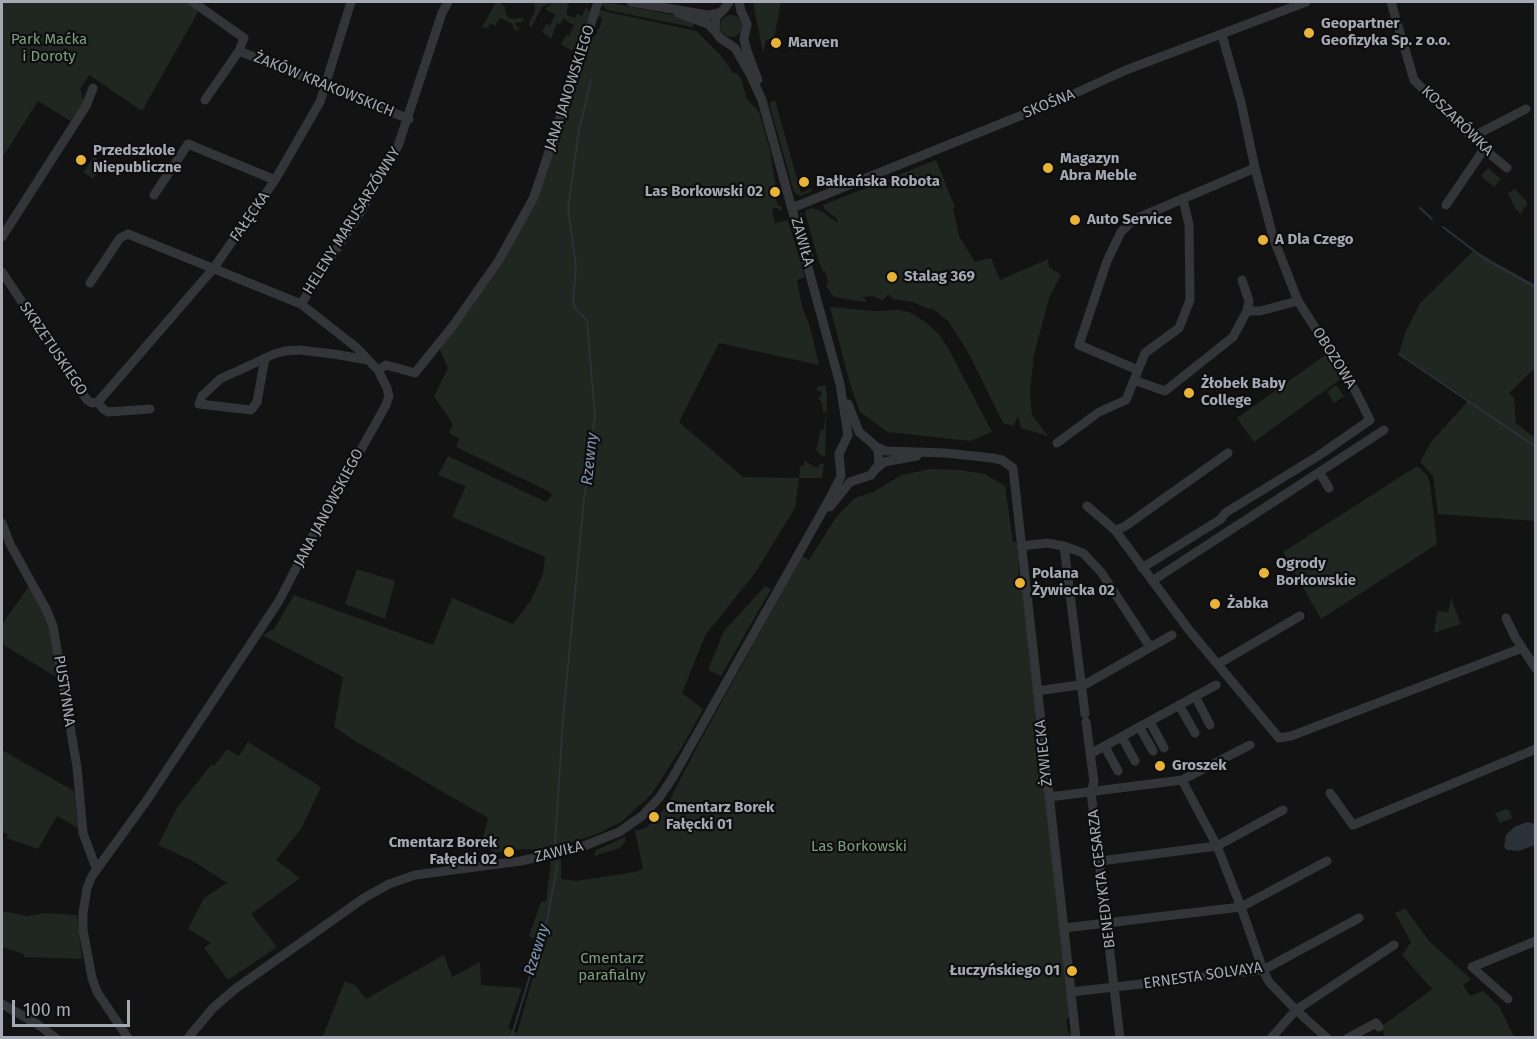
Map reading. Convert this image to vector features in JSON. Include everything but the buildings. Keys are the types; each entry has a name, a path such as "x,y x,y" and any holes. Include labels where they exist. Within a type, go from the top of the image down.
{"street":[{"name":"ŻAKÓW KRAKOWSKICH","path":"193,2 244,38 239,51 205,100"},
{"name":"FAŁĘCKA","path":"98,402 213,269 275,180 315,112 326,86 351,2"},
{"name":"HELENY MARUSARZÓWNY","path":"302,304 392,158 409,119 442,13 448,2"},
{"name":"JANA JANOWSKIEGO","path":"128,1038 97,992 87,956 83,930 84,903 87,888 96,868 147,800 192,730 243,658 282,595 386,405 387,388 378,370 386,365 415,373 455,323 499,260 536,191 598,2"},
{"path":"631,2 713,15 724,8 735,9 742,13"},
{"name":"ZAWIŁA","path":"739,2 747,24 746,48 756,72 840,384 858,431 872,443 879,454 877,468 867,477 850,482 814,528"},
{"name":"SKOŚNA","path":"792,208 1067,97 1126,70 1306,2"},
{"name":"KOSZARÓWKA","path":"1391,2 1414,80 1484,149 1507,168"},
{"path":"715,30 714,21 724,8"},
{"name":"ZAWIŁA","path":"670,9 708,24 720,38 735,48 746,65 762,100"},
{"path":"728,42 736,41 745,34"},
{"name":"OBOZOWA","path":"1142,568 1221,519 1225,513 1318,456 1370,420 1356,392 1298,301 1273,237 1241,102 1222,35"},
{"name":"ŻAKÓW KRAKOWSKICH","path":"239,51 409,119"},
{"path":"2,237 86,106 93,88"},
{"path":"1472,137 1526,109"},
{"path":"154,195 188,144 275,180"},
{"path":"1446,205 1484,149"},
{"path":"1138,370 1079,345 1107,261 1121,232 1133,220 1255,168"},
{"path":"1057,443 1099,412 1125,401 1136,381 1145,353 1179,328 1190,300 1189,225 1183,199"},
{"name":"HELENY MARUSARZÓWNY","path":"90,283 120,238 128,234 302,304 357,348 378,370"},
{"name":"SKRZETUSKIEGO","path":"2,272 86,399 92,403 98,402 108,412 150,409"},
{"path":"1136,381 1165,391 1233,337 1247,310 1249,301 1242,280"},
{"path":"1247,310 1260,311 1298,301"},
{"path":"265,358 256,402 251,410 199,404 201,396 220,379 265,358 285,351 299,350 367,360"},
{"name":"ZAWIŁA","path":"188,1038 207,1014 235,989 364,898 389,884 415,875 521,861 584,846 619,832 642,816 659,798 673,777 840,479 839,454 848,433 840,384"},
{"path":"1152,581 1384,430"},
{"path":"844,445 852,439 872,443 886,451 931,453"},
{"path":"877,468 886,461 931,453"},
{"name":"ŻYWIECKA","path":"931,453 992,458 1002,460 1012,468 1076,1038"},
{"path":"1115,530 1124,527 1228,453"},
{"path":"841,467 846,474 858,479"},
{"path":"1319,472 1329,488"},
{"path":"1087,506 1115,530 1189,630 1279,738 1291,736 1522,648"},
{"name":"PUSTYNNA","path":"2,523 10,544 53,626 77,767 83,832 96,868"},
{"path":"1021,546 1047,543 1083,553 1101,572 1150,647"},
{"name":"BENEDYKTA CESARZA","path":"1064,546 1094,782 1091,792 1120,1038"},
{"path":"1218,664 1300,616"},
{"path":"1506,618 1536,669"},
{"path":"1037,691 1086,684 1172,635"},
{"path":"1090,754 1216,685"},
{"path":"1195,696 1210,725"},
{"path":"1179,705 1195,733"},
{"path":"1150,722 1164,748"},
{"path":"1140,728 1153,751"},
{"path":"1122,737 1135,761"},
{"path":"1050,797 1182,780 1250,745"},
{"path":"1105,747 1118,771"},
{"path":"1330,793 1353,825 1536,749"},
{"path":"1182,780 1217,846 1269,982 1327,1038"},
{"path":"1100,861 1217,846 1283,810"},
{"path":"1064,928 1241,907 1327,861"},
{"name":"ERNESTA SOLVAYA","path":"1071,992 1263,970 1359,918"},
{"path":"1508,999 1472,967 1536,941"},
{"path":"1271,1038 1296,1010 1394,945"},
{"path":"2,1004 56,1038"},
{"path":"1348,1038 1376,1023 1379,1027"}],"green space":[{"name":"Park Maćka i Doroty","path":"2,2 198,2 202,5 142,111 89,75 80,89 84,104 70,121 38,101 2,158"},
{"path":"496,2 502,2 501,5 506,7 505,15 512,19 524,18 521,23 516,22 515,25 519,28 517,31 513,28 513,24 500,18 495,26 490,23 488,28 482,27"},
{"path":"534,2 553,2 542,7 531,28 529,22 535,11"},
{"path":"553,2 569,2 567,15 575,18 577,14 582,16 586,7 590,11 576,52 574,52 575,47 572,51 561,44 566,35 569,36 575,23 573,25 565,20 565,17 560,24 557,23 551,39 542,32 546,24 550,25 555,15 545,9"},
{"path":"606,2 678,16 695,23 692,27 607,10 601,4"},
{"path":"753,2 781,2 774,38 766,40 763,53"},
{"path":"599,10 696,31 723,58 733,73 737,73 741,78 747,99 759,112 770,150 776,188 773,189 778,206 781,206 783,210 772,209 775,223 788,220 805,277 797,280 819,365 719,343 679,422 743,477 799,478 795,508 755,573 706,634 682,693 703,709 651,795 621,822 599,833 542,850 523,849 495,853 481,845 488,818 334,727 343,677 262,635 274,629 294,595 433,645 452,598 513,624 531,600 543,574 545,557 452,517 466,486 438,475 448,456 546,502 552,496 550,492 456,447 459,439 449,433 453,424 434,396 448,368 439,347 468,313 531,209 591,38 600,28 602,18 596,15"},
{"path":"731,15 739,18 742,26 739,34 731,37 723,34 720,26 723,18"},
{"path":"775,100 801,193 812,188 812,191 800,196 794,192 769,103"},
{"path":"94,157 103,164 93,179 83,172"},
{"path":"936,160 955,207 953,209 959,236 975,262 991,258 1000,280 1048,259 1049,267 1061,275 1049,298 1034,355 1030,393 1032,415 1048,436 1021,428 1018,416 1013,426 1003,423 969,354 949,322 932,308 892,299 890,295 881,300 873,296 862,297 867,300 866,302 834,297 826,286 828,282 819,262 806,210 812,208 821,211 838,223 823,205"},
{"path":"1488,168 1501,179 1494,187 1481,176"},
{"path":"1515,189 1527,202 1522,214 1516,210 1508,193"},
{"path":"801,211 814,256 812,257 800,219"},
{"path":"1474,250 1535,285 1535,368 1509,393 1514,398 1516,423 1535,438 1535,521 1438,514 1433,476 1420,462 1431,442 1469,400 1399,353 1406,331 1420,303"},
{"path":"830,307 874,311 898,310 909,312 924,321 938,333 948,348 992,432 970,441 888,432 860,412 850,384"},
{"path":"1328,353 1342,378 1254,442 1237,418"},
{"path":"826,385 827,397 825,456 820,455 816,450 821,429 824,429 826,412 823,412 822,403 818,398 822,394 821,391 817,391 817,387"},
{"path":"1336,385 1344,396 1334,403 1327,392"},
{"path":"804,460 818,468 820,463 824,464 822,478 799,478 800,466 804,466"},
{"path":"1417,466 1427,475 1430,483 1437,544 1321,619 1283,552"},
{"name":"Las Borkowski","path":"930,469 961,470 985,474 1005,486 1013,542 1016,542 1020,586 1022,587 1070,1018 1066,1019 1068,1033 1072,1033 1072,1037 322,1038 345,981 356,986 366,999 444,955 452,977 480,962 481,985 522,988 508,1028 517,1033 543,943 529,936 541,902 546,902 551,861 561,859 561,879 576,881 643,869 635,831 646,828 666,807 802,556 809,560 837,516 855,498 873,492 902,475"},
{"path":"357,569 395,581 385,619 345,604"},
{"path":"30,585 51,630 58,678 2,644 2,624"},
{"path":"765,586 771,589 721,676 708,670 724,631"},
{"path":"1451,598 1461,624 1434,633 1437,611 1448,612"},
{"path":"248,742 321,787 301,829 276,860 300,878 251,914 277,947 228,980 204,948 211,943 188,929 204,898 227,883 193,861 158,845 177,808 211,765 214,766 227,749 239,756"},
{"path":"2,750 74,791 78,828 57,816 38,849 6,838 8,835 2,831"},
{"path":"1506,809 1510,811 1512,818 1500,823 1495,813"},
{"path":"625,837 625,842 620,848 594,856 596,850"},
{"path":"1405,908 1429,941 1471,979 1463,985 1470,996 1483,991 1499,1006 1514,1037 1385,1037 1381,1027 1432,989 1402,955 1411,942 1395,913"},
{"path":"2,911 27,916 45,913 77,915 82,959 24,957 24,954 2,947"}],"shaded area":[{"path":"1527,822 1535,824 1535,845 1519,851 1507,850 1504,847 1506,835 1514,827"}],"waterway":[{"name":"Rzewny","path":"555,844 563,718 584,499 591,458 589,450 595,417 587,321 573,302 576,266 568,208 579,130 591,80"},
{"path":"1420,208 1432,219"},
{"path":"1443,227 1485,259 1536,287"},
{"path":"1399,354 1536,447"},
{"name":"Rzewny","path":"511,1038 547,920 558,862"}],"place":[{"name":"Geopartner Geofizyka Sp. z o.o.","path":"1309,33"},
{"name":"Marven","path":"776,43"},
{"name":"Przedszkole Niepubliczne","path":"81,160"},
{"name":"Magazyn Abra Meble","path":"1048,168"},
{"name":"Bałkańska Robota","path":"804,182"},
{"name":"Las Borkowski 02","path":"775,192"},
{"name":"Auto Service","path":"1075,220"},
{"name":"A Dla Czego","path":"1263,240"},
{"name":"Stalag 369","path":"892,277"},
{"name":"Żłobek Baby College","path":"1189,393"},
{"name":"Ogrody Borkowskie","path":"1264,573"},
{"name":"Polana Żywiecka 02","path":"1020,583"},
{"name":"Żabka","path":"1215,604"},
{"name":"Groszek","path":"1160,766"},
{"name":"Cmentarz Borek Fałęcki 01","path":"654,817"},
{"name":"Cmentarz Borek Fałęcki 02","path":"509,852"},
{"name":"Łuczyńskiego 01","path":"1072,971"}],"park label":[{"name":"Cmentarz parafialny","path":"612,968"}]}
